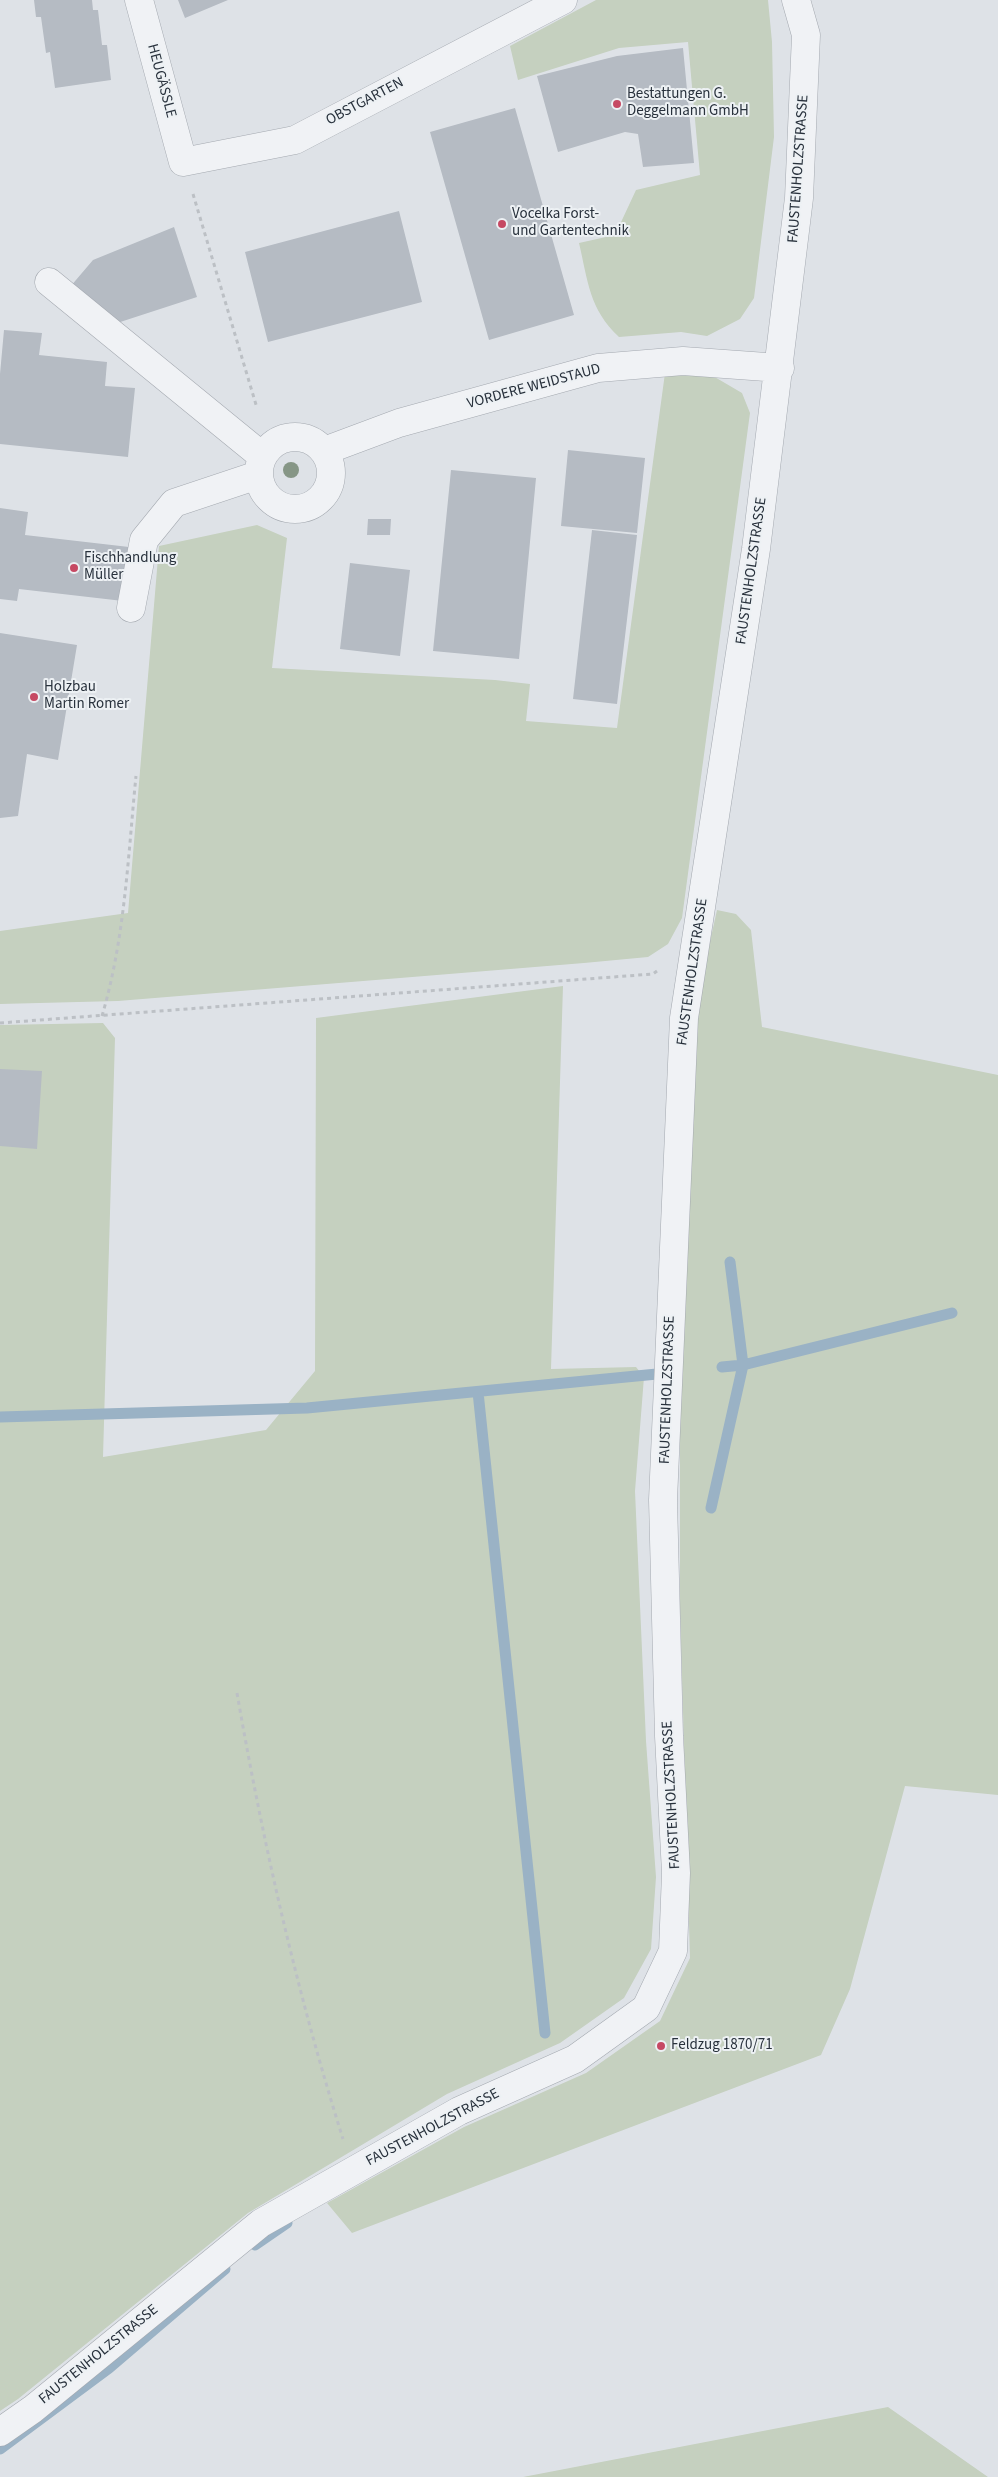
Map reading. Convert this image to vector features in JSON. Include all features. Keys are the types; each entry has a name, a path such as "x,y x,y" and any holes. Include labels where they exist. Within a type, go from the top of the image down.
{"street":[{"name":"HEUGÄSSLE","path":"139,0 183,162"},
{"name":"OBSTGARTEN","path":"183,162 295,140 537,6 563,0"},
{"name":"FAUSTENHOLZSTRASSE","path":"0,2432 33,2409 261,2223 459,2111 575,2058 646,2008 673,1951 676,1873 669,1736 663,1500 684,1018 756,549 780,368 799,198 806,36 796,0"},
{"path":"49,282 263,459"},
{"name":"VORDERE WEIDSTAUD","path":"324,451 399,423 598,368 683,361 780,368"},
{"path":"130,608 144,540 174,503 263,459 282,439 298,436 317,444 324,451 330,461 330,481 320,499 302,508 281,507 272,502 260,485 263,459"}],"path":[{"path":"183,162 263,459"},
{"path":"102,1016 113,980 121,926 136,776"},
{"path":"0,1023 652,974 695,951"},
{"path":"237,1693 256,1800 316,2054 353,2170"}],"green space":[{"path":"596,0 768,0 772,42 774,137 754,298 740,319 707,336 681,332 619,337 601,316 591,294 579,243 615,235 636,190 700,175 688,42 619,48 518,80 510,46"},
{"path":"665,373 713,376 742,393 750,413 682,918 668,944 648,957 584,963 118,1001 0,1004 0,931 128,913 159,546 257,525 287,538 272,668 495,680 530,684 526,721 617,728"},
{"path":"717,910 736,914 751,930 762,1027 998,1075 998,1795 905,1786 850,1989 821,2055 352,2233 327,2203 464,2127 586,2073 660,2021 690,1958 680,1606 680,1367 694,1014"},
{"path":"563,986 551,1369 636,1367 644,1377 635,1491 646,1741 656,1877 651,1949 624,1998 560,2043 447,2094 248,2213 18,2399 0,2411 0,1025 103,1023 115,1038 103,1457 266,1430 315,1371 316,1018"},
{"path":"888,2407 988,2477 523,2477"}],"building":[{"path":"34,0 92,0 93,10 98,10 102,45 107,45 111,80 55,88 50,52 46,53 41,17 36,17"},
{"path":"178,0 228,0 185,18"},
{"name":"Bestattungen G. Deggelmann GmbH","path":"683,48 694,163 643,167 638,134 625,132 558,152 537,76 617,56"},
{"name":"Vocelka Forst- und Gartentechnik","path":"515,108 574,315 489,340 430,132"},
{"path":"399,211 422,302 268,342 245,252"},
{"path":"174,227 197,297 111,325 70,287 93,260"},
{"path":"4,330 42,333 39,355 107,362 105,386 135,388 128,457 0,444 0,374"},
{"path":"568,450 645,458 637,533 561,526"},
{"path":"451,470 536,478 519,659 433,651"},
{"name":"Fischhandlung Müller","path":"0,508 28,512 25,535 129,547 123,601 19,589 17,601 0,599"},
{"path":"368,519 391,519 390,535 367,535"},
{"path":"592,530 637,535 617,704 573,699"},
{"path":"350,563 410,570 400,656 340,649"},
{"name":"Holzbau Martin Romer","path":"0,633 77,645 58,760 27,754 18,816 0,818"},
{"path":"0,1069 42,1071 37,1149 0,1146"}],"waterway":[{"path":"711,1508 743,1365 730,1262"},
{"path":"722,1367 743,1365 952,1313"},
{"path":"0,1417 307,1408 657,1374"},
{"path":"478,1392 545,2033"},
{"path":"255,2245 287,2223"},
{"path":"0,2449 109,2368 225,2269"}],"place":[{"name":"Bestattungen G. Deggelmann GmbH","path":"617,104"},
{"name":"Vocelka Forst- und Gartentechnik","path":"502,224"},
{"name":"Fischhandlung Müller","path":"74,568"},
{"name":"Holzbau Martin Romer","path":"34,697"},
{"name":"Feldzug 1870/71","path":"661,2046"}]}
